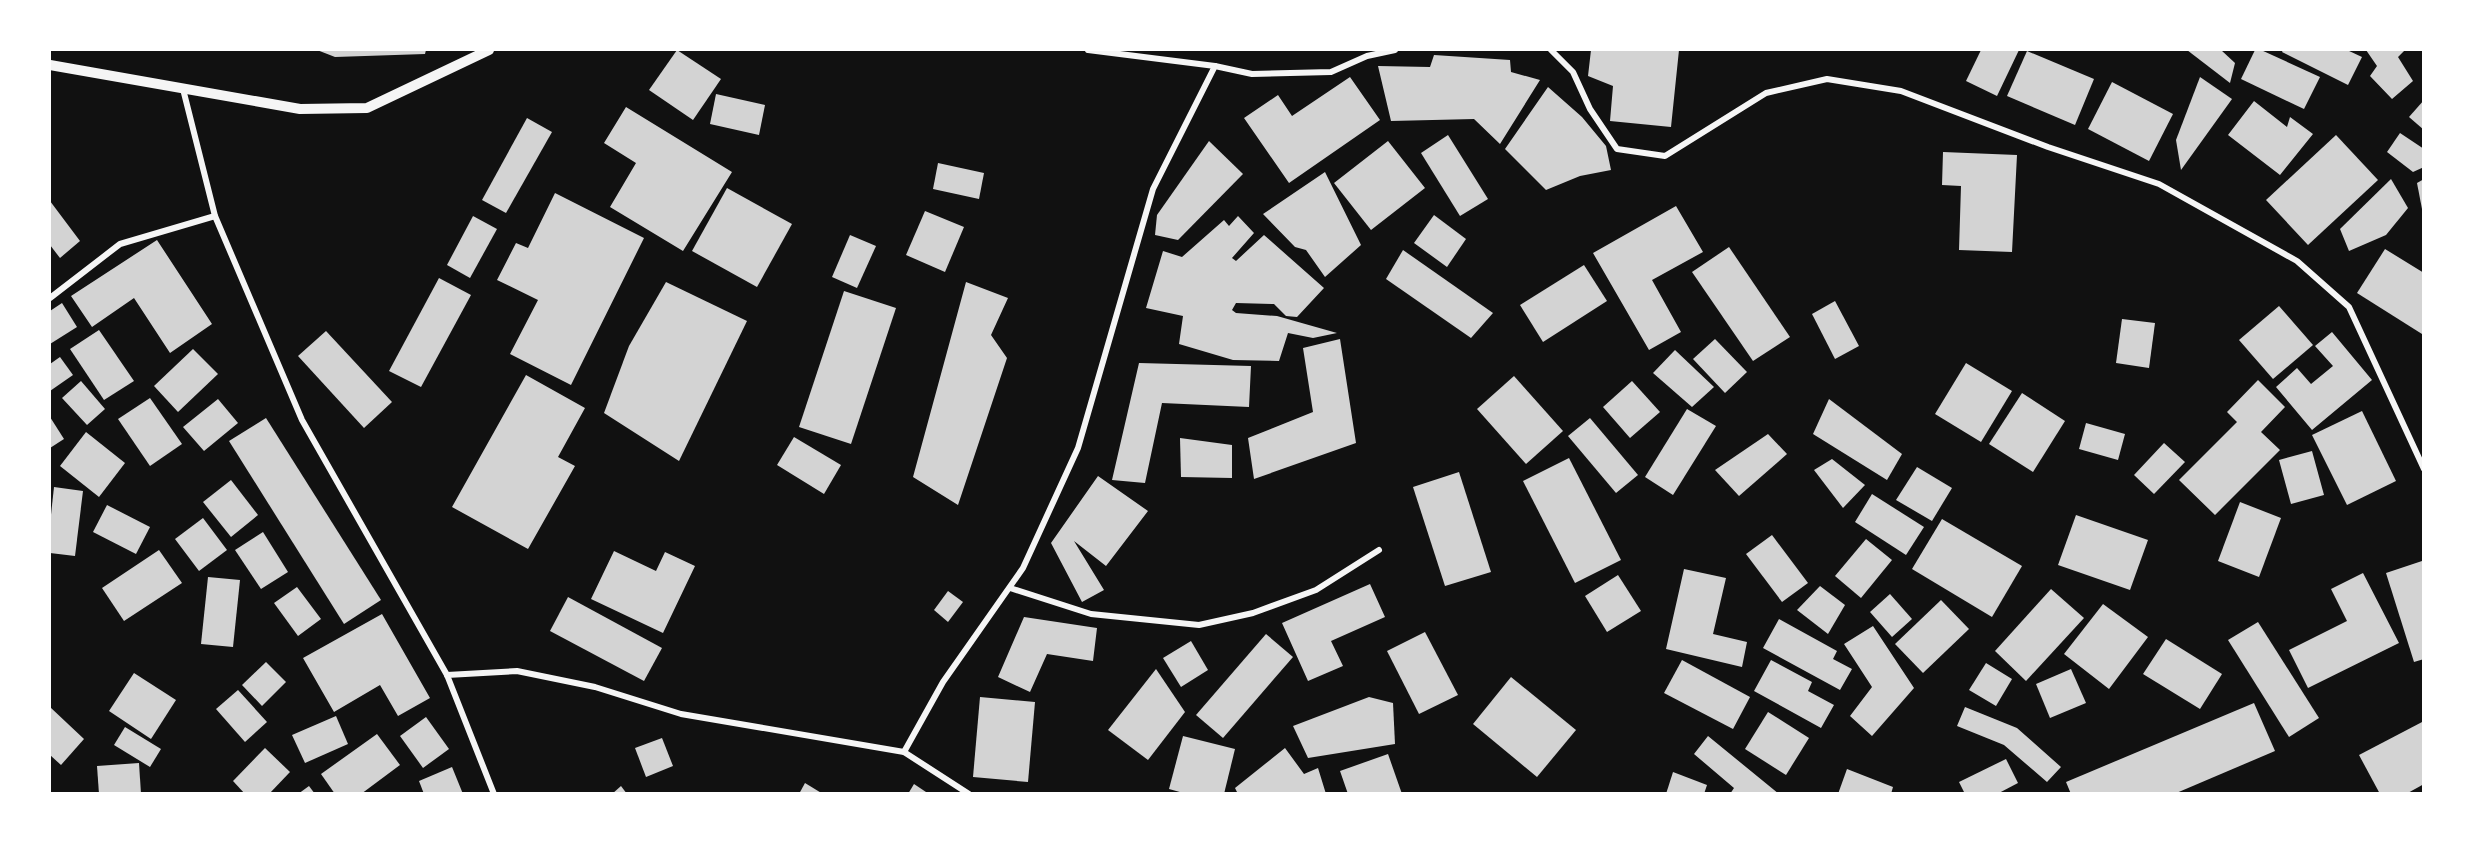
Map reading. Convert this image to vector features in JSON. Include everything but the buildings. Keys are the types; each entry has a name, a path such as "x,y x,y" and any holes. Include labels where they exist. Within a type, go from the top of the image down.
{"street":[{"path":"50,65 300,109 367,108 489,50"},
{"path":"1088,50 1215,66 1252,74 1331,72 1367,56 1395,50"},
{"path":"1551,50 1573,72 1590,109 1617,148 1665,156 1766,93 1827,79 1901,91 2048,147 2159,184 2297,261 2349,307 2424,469"},
{"path":"904,752 943,682 1023,568 1078,448 1153,189 1215,66"},
{"path":"183,88 215,216 302,420 447,675 494,794"},
{"path":"50,298 120,244 215,216"},
{"path":"1010,588 1091,614 1199,625 1253,613 1316,590 1378,550"},
{"path":"447,675 517,671 595,687 681,714 904,752 969,794"}]}
